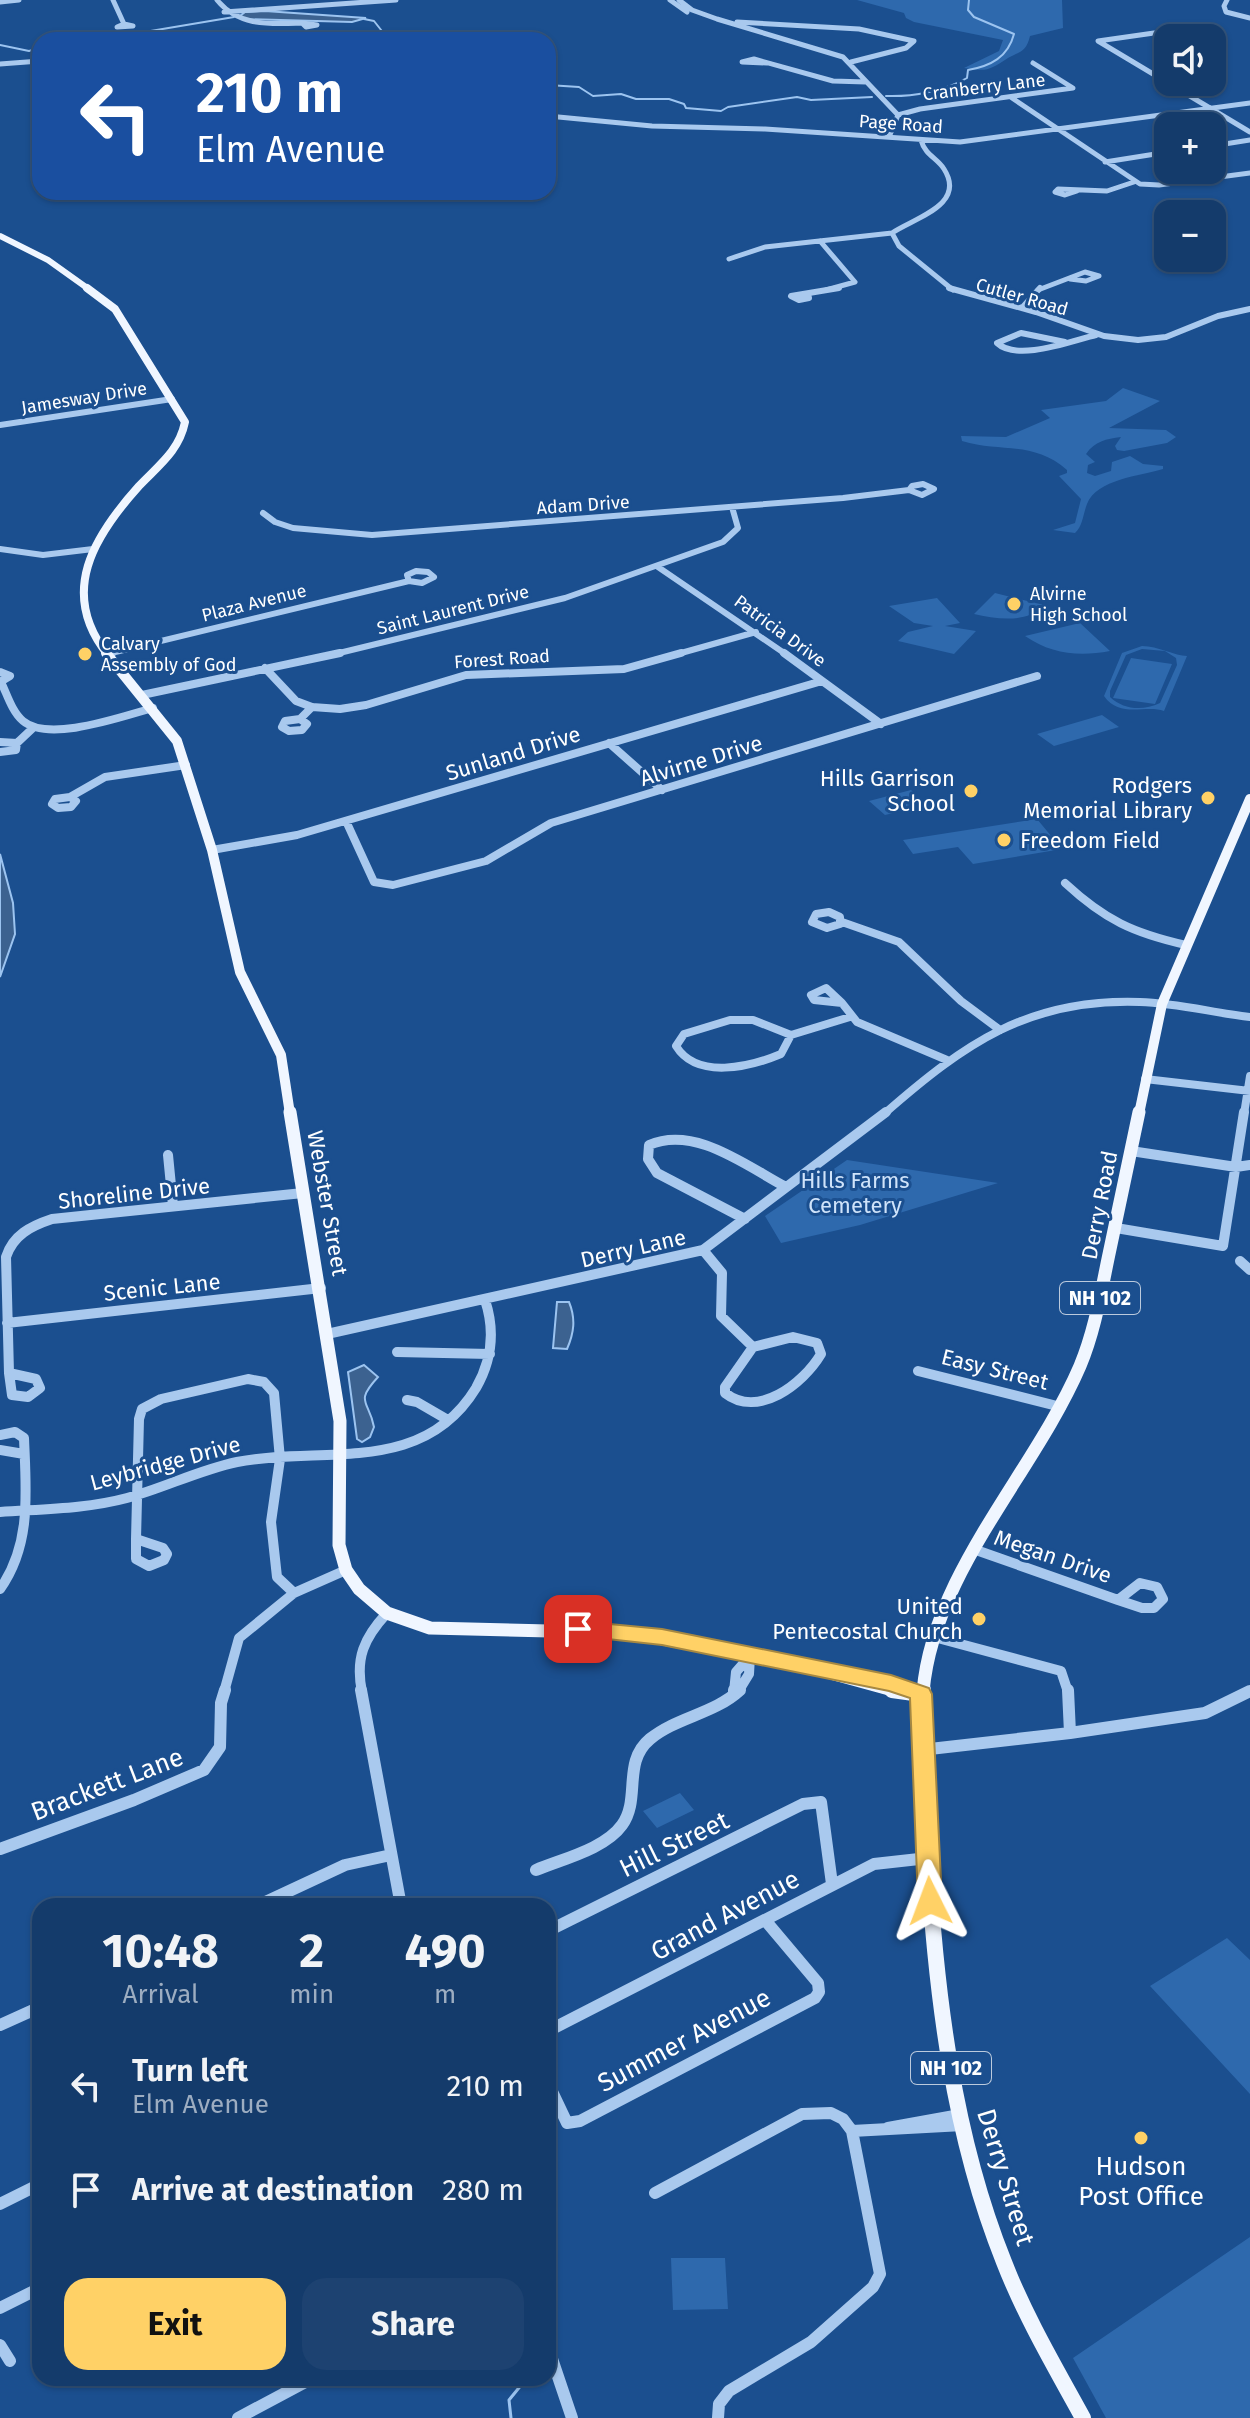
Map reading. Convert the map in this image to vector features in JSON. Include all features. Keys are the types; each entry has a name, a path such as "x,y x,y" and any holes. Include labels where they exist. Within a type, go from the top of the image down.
{"main road":[{"path":"0,236 48,260 115,309 147,365 172,399"},
{"name":"Webster Street","path":"172,399 185,422 181,441 105,530 93,549 82,578 83,605 92,632 107,654 172,732 186,765 212,850 240,972 281,1055 321,1288 340,1421 338,1526 346,1570"},
{"name":"Derry Road","path":"921,1694 934,1637 959,1580 1061,1407 1090,1342 1162,1004 1186,945 1245,824 1250,799"},
{"path":"346,1570 359,1589 387,1613 430,1628 603,1630 662,1637 869,1681 905,1693 921,1694"},
{"name":"Derry Street","path":"921,1694 928,1858 942,2011 961,2120 1002,2257 1046,2351 1083,2418"}],"street":[{"path":"0,2 19,0"},
{"path":"113,0 124,24"},
{"path":"217,0 224,12 249,22 302,23"},
{"path":"224,12 396,0"},
{"path":"670,0 680,9 711,21 827,53"},
{"path":"679,0 692,10 827,53 848,63 898,115 889,137"},
{"path":"1227,0 1224,6 1227,12 1250,18"},
{"path":"728,23 781,21 849,30 895,32 914,40 906,48 848,63"},
{"path":"1154,33 1098,41 1154,75"},
{"path":"0,64 32,62"},
{"path":"767,63 833,81 866,82"},
{"name":"Cranberry Lane","path":"898,115 920,109 1073,88 1033,63"},
{"path":"1191,96 1250,132"},
{"path":"1012,98 1134,182 1159,185 1250,173"},
{"name":"Page Road","path":"556,117 652,126 751,128 973,142 1250,103"},
{"path":"729,259 765,247 892,233 909,221 938,209 947,196 949,185 945,171 925,153 921,140"},
{"path":"1226,144 1250,140"},
{"path":"1105,162 1154,154"},
{"path":"1077,191 1121,188 1134,182"},
{"name":"Cutler Road","path":"892,233 899,246 951,290 1022,308 1098,334 1131,339 1166,337 1218,316 1250,309"},
{"path":"808,294 842,288 855,282 850,272 820,241"},
{"path":"1022,308 1035,291 1070,279"},
{"path":"1065,342 1029,333 1001,339 997,344 1007,351 1023,352 1065,342 1098,334"},
{"name":"Jamesway Drive","path":"0,425 172,399"},
{"name":"Adam Drive","path":"263,513 275,522 293,528 372,535 909,490"},
{"name":"Saint Laurent Drive","path":"142,695 349,651 542,604 658,567 730,538 738,523 732,507"},
{"path":"0,549 43,555 93,549"},
{"name":"Patricia Drive","path":"658,567 756,632 881,724"},
{"name":"Plaza Avenue","path":"107,654 409,581"},
{"name":"Forest Road","path":"312,707 354,707 466,675 624,669 756,632"},
{"path":"265,668 289,696 312,707 300,719"},
{"path":"0,672 10,676 1,682 24,721 34,727 72,726 153,708"},
{"name":"Alvirne Drive","path":"346,821 362,850 372,880 380,885 486,861 551,823 1037,676"},
{"name":"Sunland Drive","path":"212,850 281,839 346,821 822,681"},
{"path":"0,752 16,750 17,743 34,727"},
{"path":"0,742 17,743"},
{"path":"609,743 662,790"},
{"path":"70,797 105,777 186,765"},
{"path":"1065,883 1118,927 1186,945"},
{"path":"842,922 899,942 961,1001 1000,1030"},
{"name":"Derry Lane","path":"327,1334 703,1250 726,1236 876,1121 947,1060 974,1041 1000,1030 1087,1005 1137,1001 1250,1017"},
{"path":"843,1003 850,1017 947,1060"},
{"path":"791,1035 781,1054 741,1066 695,1065 680,1055 676,1046 680,1037 690,1031 738,1019 760,1022 791,1035 850,1017"},
{"path":"1116,1228 1223,1246 1250,1076"},
{"path":"1145,1079 1249,1091"},
{"path":"745,1219 657,1173 648,1159 649,1145 666,1137 688,1139 786,1187"},
{"path":"1131,1151 1236,1167 1250,1165"},
{"path":"168,1155 173,1206"},
{"name":"Shoreline Drive","path":"8,1373 6,1257 12,1243 24,1231 52,1219 303,1193"},
{"path":"703,1250 722,1273 721,1316 753,1347"},
{"path":"1240,1261 1250,1270"},
{"name":"Scenic Lane","path":"7,1323 321,1288"},
{"path":"397,1352 490,1354 493,1323 485,1300"},
{"path":"802,1337 817,1343 821,1354 802,1380 790,1388 753,1402 736,1402 729,1398 725,1387 753,1347 802,1337"},
{"name":"Leybridge Drive","path":"0,1512 98,1503 135,1495 232,1464 397,1450 448,1420 475,1390 490,1354"},
{"name":"Easy Street","path":"918,1371 1061,1407"},
{"path":"136,1539 139,1415 145,1406 161,1399 248,1379 260,1380 270,1386 274,1393 280,1459 271,1522 277,1577 294,1593"},
{"path":"407,1400 425,1405 448,1420"},
{"path":"0,1435 11,1432 22,1436 24,1454 24,1510 18,1561 10,1578 0,1589"},
{"path":"0,1450 24,1454"},
{"name":"Megan Drive","path":"976,1550 1118,1600"},
{"name":"Brackett Lane","path":"0,1849 134,1800 204,1770 220,1747 221,1703 239,1638 294,1593 346,1570"},
{"path":"387,1613 363,1643 358,1657 358,1672 399,1898"},
{"path":"934,1637 1061,1671 1068,1690 1070,1733"},
{"path":"536,1870 585,1849 620,1828 626,1818 627,1796 640,1748 653,1736 719,1707 744,1686 752,1670 750,1656"},
{"path":"921,1750 1188,1717 1221,1706 1250,1691"},
{"name":"Hill Street","path":"556,1927 803,1804 821,1802 832,1884"},
{"path":"274,1898 345,1865 391,1855"},
{"name":"Grand Avenue","path":"556,2027 832,1884 884,1862 928,1858"},
{"name":"Summer Avenue","path":"556,2100 567,2123 591,2117 815,1998 819,1992 818,1983 765,1920"},
{"path":"0,2025 32,2011"},
{"path":"655,2193 802,2114 815,2110 829,2112 848,2124 852,2131 880,2274 873,2287 811,2342 729,2391 719,2404 718,2418"},
{"path":"852,2131 911,2130 961,2120"},
{"path":"0,2204 32,2188"},
{"path":"0,2308 32,2292"},
{"path":"0,2345 10,2361"},
{"path":"556,2371 572,2418"},
{"path":"238,2418 298,2386"}],"green space":[{"path":"857,0 1062,0 1063,28 1030,36 1022,50 992,67 983,70 964,68 999,51 1003,40 914,22 904,13"},
{"path":"1123,388 1160,401 1109,428 1166,430 1176,437 1167,443 1124,451 1117,450 1115,446 1121,437 1093,446 1086,454 1095,462 1088,465 1087,473 1095,476 1111,471 1112,462 1130,456 1143,464 1163,466 1163,469 1120,480 1100,489 1087,504 1075,533 1053,530 1075,523 1081,499 1059,476 1067,470 1042,454 962,441 961,436 1006,437 1050,418 1041,410 1106,401"},
{"path":"995,593 1044,605 1020,618 974,614"},
{"path":"937,598 960,623 945,626 976,631 954,654 898,641 908,632 933,626 914,623 889,606"},
{"path":"1080,623 1110,651 1087,654 1066,652 1045,647 1025,636"},
{"path":"1142,646 1154,648 1187,656 1164,711 1125,709 1110,703 1104,696 1122,653","holes":["1142,649 1165,651 1176,658 1177,665 1160,703 1134,708 1121,705 1110,697 1126,655"]},
{"path":"1131,658 1172,664 1155,704 1113,698"},
{"path":"1102,715 1119,727 1054,746 1037,734"},
{"path":"911,790 927,805 885,815 869,801"},
{"name":"Freedom Field","path":"1037,819 1062,849 973,864 958,847 913,854 903,840"},
{"name":"Hills Farms Cemetery","path":"847,1160 998,1183 860,1225 781,1243 765,1216"},
{"path":"680,1793 694,1810 657,1828 643,1811"},
{"path":"1227,1938 1250,1960 1250,2094 1150,1986"},
{"path":"1250,2237 1250,2418 1106,2418 1073,2358"},
{"path":"671,2258 725,2258 728,2309 673,2310"}],"shaded area":[{"path":"245,12 366,18 352,22 242,19 240,16"},
{"path":"0,854 13,903 15,934 0,977"},
{"path":"557,1302 569,1302 573,1314 573,1332 567,1349 553,1348"},
{"path":"364,1365 378,1377 365,1397 374,1427 370,1437 362,1442 357,1439 348,1372"}],"waterway":[{"path":"886,96 938,90 967,78 968,70 991,63 1008,49 1014,34 974,17 968,10 969,0"},
{"path":"145,32 234,17"},
{"path":"364,19 374,21 383,32"},
{"path":"0,45 32,50"},
{"path":"556,86 579,87 593,96 621,94 636,99 669,99 684,104 686,108 721,111 728,107 797,97 811,100 872,97"},
{"path":"511,2418 509,2400 520,2386"}],"place":[{"name":"Alvirne High School","path":"1014,604"},
{"name":"Calvary Assembly of God","path":"85,654"},
{"name":"Hills Garrison School","path":"971,791"},
{"name":"Rodgers Memorial Library","path":"1208,798"},
{"name":"Freedom Field","path":"1004,840"},
{"name":"United Pentecostal Church","path":"979,1619"},
{"name":"Hudson Post Office","path":"1141,2138"}],"route":[{"path":"578,1629 662,1637 891,1684 921,1694 921,1750 930,1901"}]}
